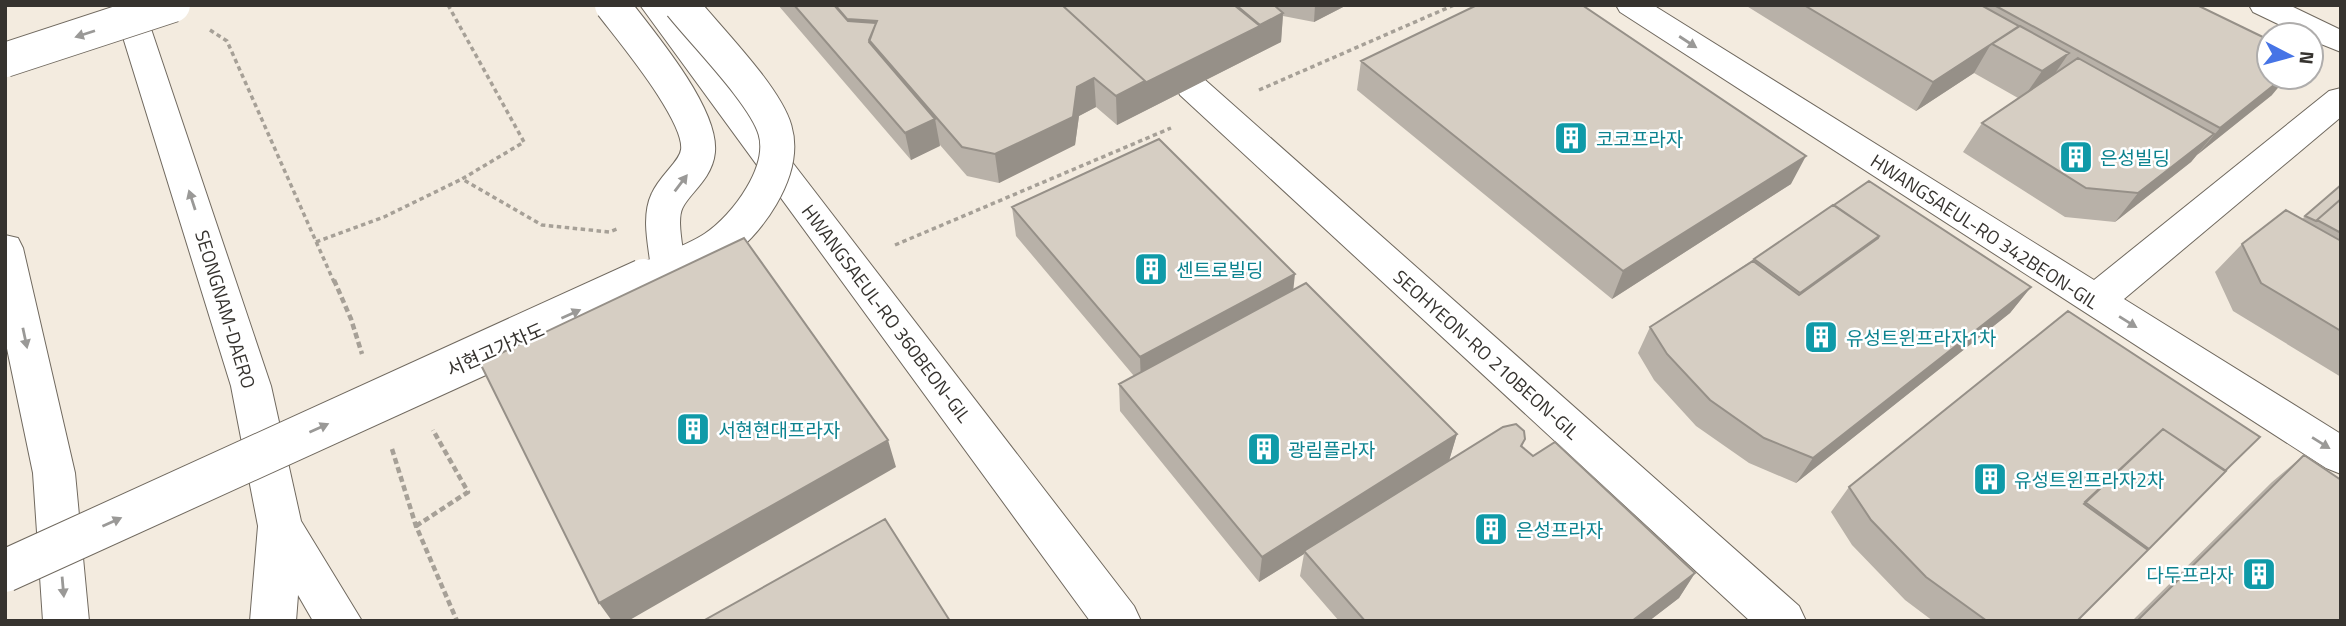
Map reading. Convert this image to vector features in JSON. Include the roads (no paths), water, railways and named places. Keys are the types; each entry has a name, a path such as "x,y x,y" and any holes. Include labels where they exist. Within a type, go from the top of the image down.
{"street":[{"name":"SEONGNAM-DAERO","path":"128,5 251,386 280,526 274,621"},
{"path":"5,60 173,5"},
{"path":"612,5 689,112 699,136 698,151 691,169 665,205 668,270"},
{"name":"HWANGSAEUL-RO 360BEON-GIL","path":"655,5 1118,621"},
{"name":"서현고가차도","path":"5,571 714,248 745,220 764,192 774,166 777,148 775,128 681,5"},
{"name":"HWANGSAEUL-RO 342BEON-GIL","path":"1631,5 2341,456"},
{"path":"2264,5 2341,41"},
{"name":"SEOHYEON-RO 210BEON-GIL","path":"1204,98 1783,621"},
{"path":"2095,301 2341,99"},
{"path":"5,248 54,473 66,621"},
{"path":"280,526 339,621"}],"place":[{"name":"코코프라자","path":"1571,138"},
{"name":"은성빌딩","path":"2076,157"},
{"name":"센트로빌딩","path":"1151,269"},
{"name":"유성트윈프라자1차","path":"1821,337"},
{"name":"서현현대프라자","path":"693,429"},
{"name":"광림플라자","path":"1264,449"},
{"name":"유성트윈프라자2차","path":"1990,479"},
{"name":"은성프라자","path":"1491,529"},
{"name":"다두프라자","path":"2259,574"}]}
